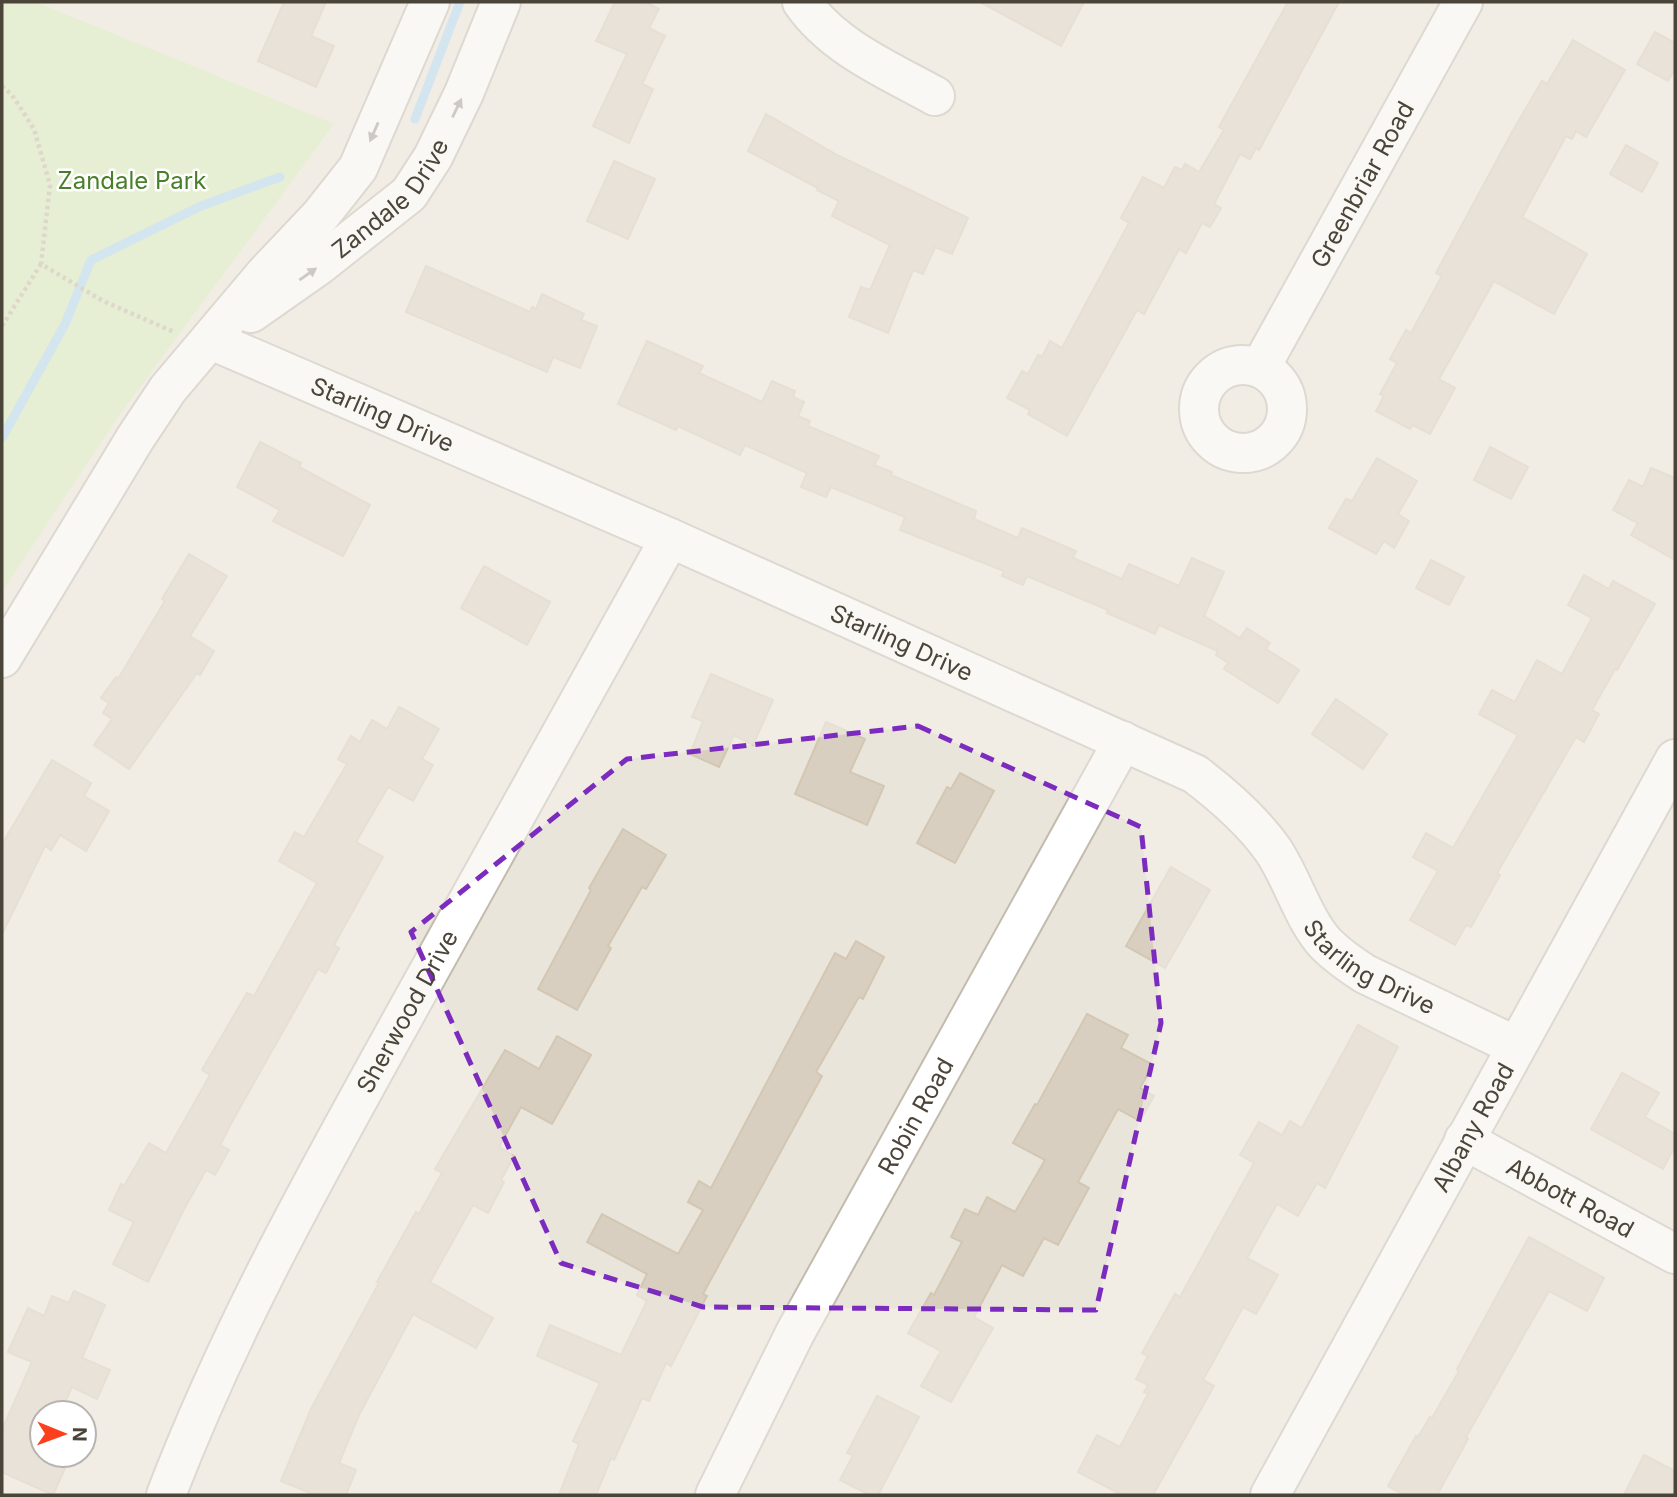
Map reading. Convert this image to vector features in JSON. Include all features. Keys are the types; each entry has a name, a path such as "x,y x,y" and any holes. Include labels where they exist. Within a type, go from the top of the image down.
{"street":[{"name":"Zandale Drive","path":"2,658 135,437 168,389 266,273 320,216 358,168 430,2"},
{"name":"Zandale Drive","path":"211,340 318,266 409,194 433,157 464,93 501,2"},
{"path":"802,2 820,25 859,54 935,96"},
{"name":"Greenbriar Road","path":"1261,368 1463,2"},
{"name":"Starling Drive","path":"211,340 670,538 1195,774 1225,797 1271,848 1317,932 1344,960 1365,974 1516,1046"},
{"name":"Sherwood Drive","path":"166,1495 229,1343 295,1214 670,538"},
{"name":"Robin Road","path":"715,1495 795,1333 1123,741"},
{"name":"Albany Road","path":"1270,1495 1675,760"},
{"name":"Abbott Road","path":"1464,1140 1675,1254"}],"path":[{"path":"2,86 12,95 34,129 50,185 41,264 2,326"},
{"path":"41,264 103,301 172,332"}],"highlighted area":[{"path":"918,726 1141,827 1161,1023 1096,1310 703,1307 561,1263 411,932 627,759"}],"shaded area":[{"path":"2,2 1675,2 1675,1495 2,1495"}],"green space":[{"name":"Zandale Park","path":"2,2 36,2 334,124 115,421 2,592"}],"building":[{"path":"284,2 326,2 311,36 334,46 316,87 258,61"},
{"path":"615,2 645,2 659,9 649,28 665,36 642,84 653,89 629,143 593,126 627,54 596,41"},
{"path":"980,2 1084,2 1061,46"},
{"path":"1288,2 1339,2 1259,150 1256,148 1250,159 1240,154 1214,204 1221,208 1210,227 1202,223 1186,253 1179,249 1144,314 1137,310 1067,436 1028,414 1030,410 1007,398 1022,371 1028,374 1038,355 1042,357 1050,341 1062,348 1129,223 1121,218 1143,177 1164,188 1175,167 1182,170 1185,164 1199,172 1224,130 1219,127"},
{"path":"1655,32 1675,43 1675,69 1668,81 1637,64"},
{"path":"1573,40 1625,70 1586,137 1576,131 1572,139 1566,136 1522,217 1587,254 1554,314 1494,281 1439,379 1455,388 1430,434 1413,425 1410,429 1376,411 1384,396 1380,394 1397,363 1390,359 1406,330 1411,333 1442,276 1436,273 1511,134 1542,81 1547,84"},
{"path":"766,114 839,156 968,218 952,254 935,247 923,274 913,270 888,333 849,317 861,287 870,290 890,245 832,216 839,201 748,151"},
{"path":"1626,145 1658,163 1642,192 1610,174"},
{"path":"614,161 655,179 628,239 587,221"},
{"path":"426,266 530,312 532,307 536,309 542,294 584,314 581,320 597,326 580,368 553,357 547,372 406,312"},
{"path":"647,341 703,366 699,373 762,402 772,381 795,391 793,397 804,402 798,416 810,421 808,426 879,456 874,465 892,472 891,475 976,511 974,519 1018,538 1022,528 1076,551 1073,558 1122,579 1129,564 1179,586 1192,558 1224,572 1204,616 1240,638 1247,628 1270,643 1266,649 1299,670 1278,703 1224,669 1228,663 1216,655 1218,651 1159,625 1155,634 1107,613 1108,610 1027,576 1023,585 1002,576 1004,571 900,530 905,517 831,487 826,497 801,487 807,473 745,445 740,455 678,426 676,430 618,404"},
{"path":"260,442 301,463 299,467 370,505 343,556 273,521 280,510 237,487"},
{"path":"1490,447 1528,467 1511,499 1474,480"},
{"path":"1377,458 1417,481 1398,514 1409,521 1394,548 1384,541 1376,554 1329,528 1346,499 1352,501"},
{"path":"1651,468 1675,478 1675,560 1631,535 1638,523 1613,510 1629,480 1643,487"},
{"path":"189,554 227,576 190,636 214,651 200,675 197,673 129,769 94,745 112,719 103,713 109,703 101,698 116,677 118,679 165,601 162,599"},
{"path":"1431,560 1464,577 1449,605 1416,588"},
{"path":"484,566 550,602 527,645 461,608"},
{"path":"1584,575 1609,589 1613,581 1655,604 1592,710 1599,714 1584,742 1576,737 1497,873 1500,875 1471,927 1466,925 1455,945 1410,920 1438,871 1413,857 1426,833 1453,848 1518,735 1479,714 1492,690 1515,702 1537,660 1562,674 1592,618 1568,605"},
{"path":"711,674 773,700 753,745 734,735 719,767 690,754 703,721 692,717"},
{"path":"1336,699 1387,734 1363,769 1312,734"},
{"path":"399,707 439,729 422,759 433,765 413,801 388,787 356,842 383,857 334,945 339,948 326,973 318,969 233,1120 220,1145 229,1150 215,1175 206,1170 148,1282 113,1264 134,1222 109,1210 121,1184 124,1186 149,1143 166,1153 210,1075 202,1070 247,993 254,996 317,883 279,861 295,832 304,837 347,764 338,759 351,736 360,742 372,720 387,729"},
{"path":"826,722 865,739 850,772 884,786 867,825 795,794"},
{"path":"52,760 91,783 84,796 109,811 86,851 60,835 51,850 45,846 2,934 2,844"},
{"path":"960,773 994,791 955,863 917,843 947,787 951,789"},
{"path":"623,829 666,855 646,889 642,887 608,946 611,948 577,1010 538,989 591,890 589,888"},
{"path":"1171,867 1210,890 1165,968 1126,946"},
{"path":"856,941 884,957 863,999 859,997 816,1072 822,1076 703,1294 707,1296 671,1366 666,1363 649,1401 642,1398 614,1460 611,1458 596,1495 559,1495 579,1444 573,1441 600,1383 537,1356 550,1325 621,1355 647,1301 637,1295 647,1274 587,1242 602,1214 678,1254 703,1210 688,1202 699,1181 711,1188 835,953 846,959"},
{"path":"1087,1014 1128,1035 1121,1048 1153,1065 1140,1088 1154,1096 1140,1121 1118,1109 1078,1182 1089,1188 1058,1245 1044,1238 1023,1276 1002,1265 974,1317 993,1328 951,1402 921,1386 941,1351 908,1333 931,1293 934,1295 962,1242 951,1237 965,1209 978,1215 987,1197 1015,1212 1045,1160 1013,1143"},
{"path":"1358,1025 1398,1047 1325,1188 1317,1183 1298,1216 1277,1204 1247,1258 1278,1275 1256,1314 1243,1307 1203,1380 1214,1386 1153,1495 1122,1495 1078,1472 1097,1435 1120,1447 1148,1394 1144,1392 1148,1385 1136,1379 1148,1356 1142,1353 1175,1294 1180,1297 1254,1163 1240,1155 1259,1122 1282,1135 1290,1121 1302,1128"},
{"path":"557,1036 591,1055 552,1124 521,1107 499,1147 514,1156 488,1213 473,1205 430,1282 493,1318 476,1348 413,1314 359,1415 339,1463 356,1470 346,1495 315,1495 281,1481 311,1409 379,1283 377,1282 416,1212 419,1214 442,1173 435,1169 505,1050 539,1069"},
{"path":"1622,1073 1659,1093 1645,1117 1675,1134 1675,1146 1663,1169 1591,1129"},
{"path":"1529,1237 1604,1278 1587,1311 1549,1291 1466,1437 1468,1439 1437,1495 1404,1495 1388,1486 1416,1436 1418,1437 1430,1417 1432,1418 1459,1371 1457,1369"},
{"path":"74,1291 105,1305 82,1358 110,1370 97,1399 72,1387 66,1399 28,1399 28,1469 65,1469 53,1495 2,1472 2,1430 32,1362 8,1352 28,1308 44,1316 52,1296 69,1303"},
{"path":"877,1396 919,1417 878,1495 870,1495 840,1480 853,1455 847,1453"},
{"path":"1644,1455 1675,1471 1675,1495 1624,1495"}],"waterway":[{"path":"415,119 460,2"},
{"path":"2,438 65,324 91,260 201,206 280,177"}]}
